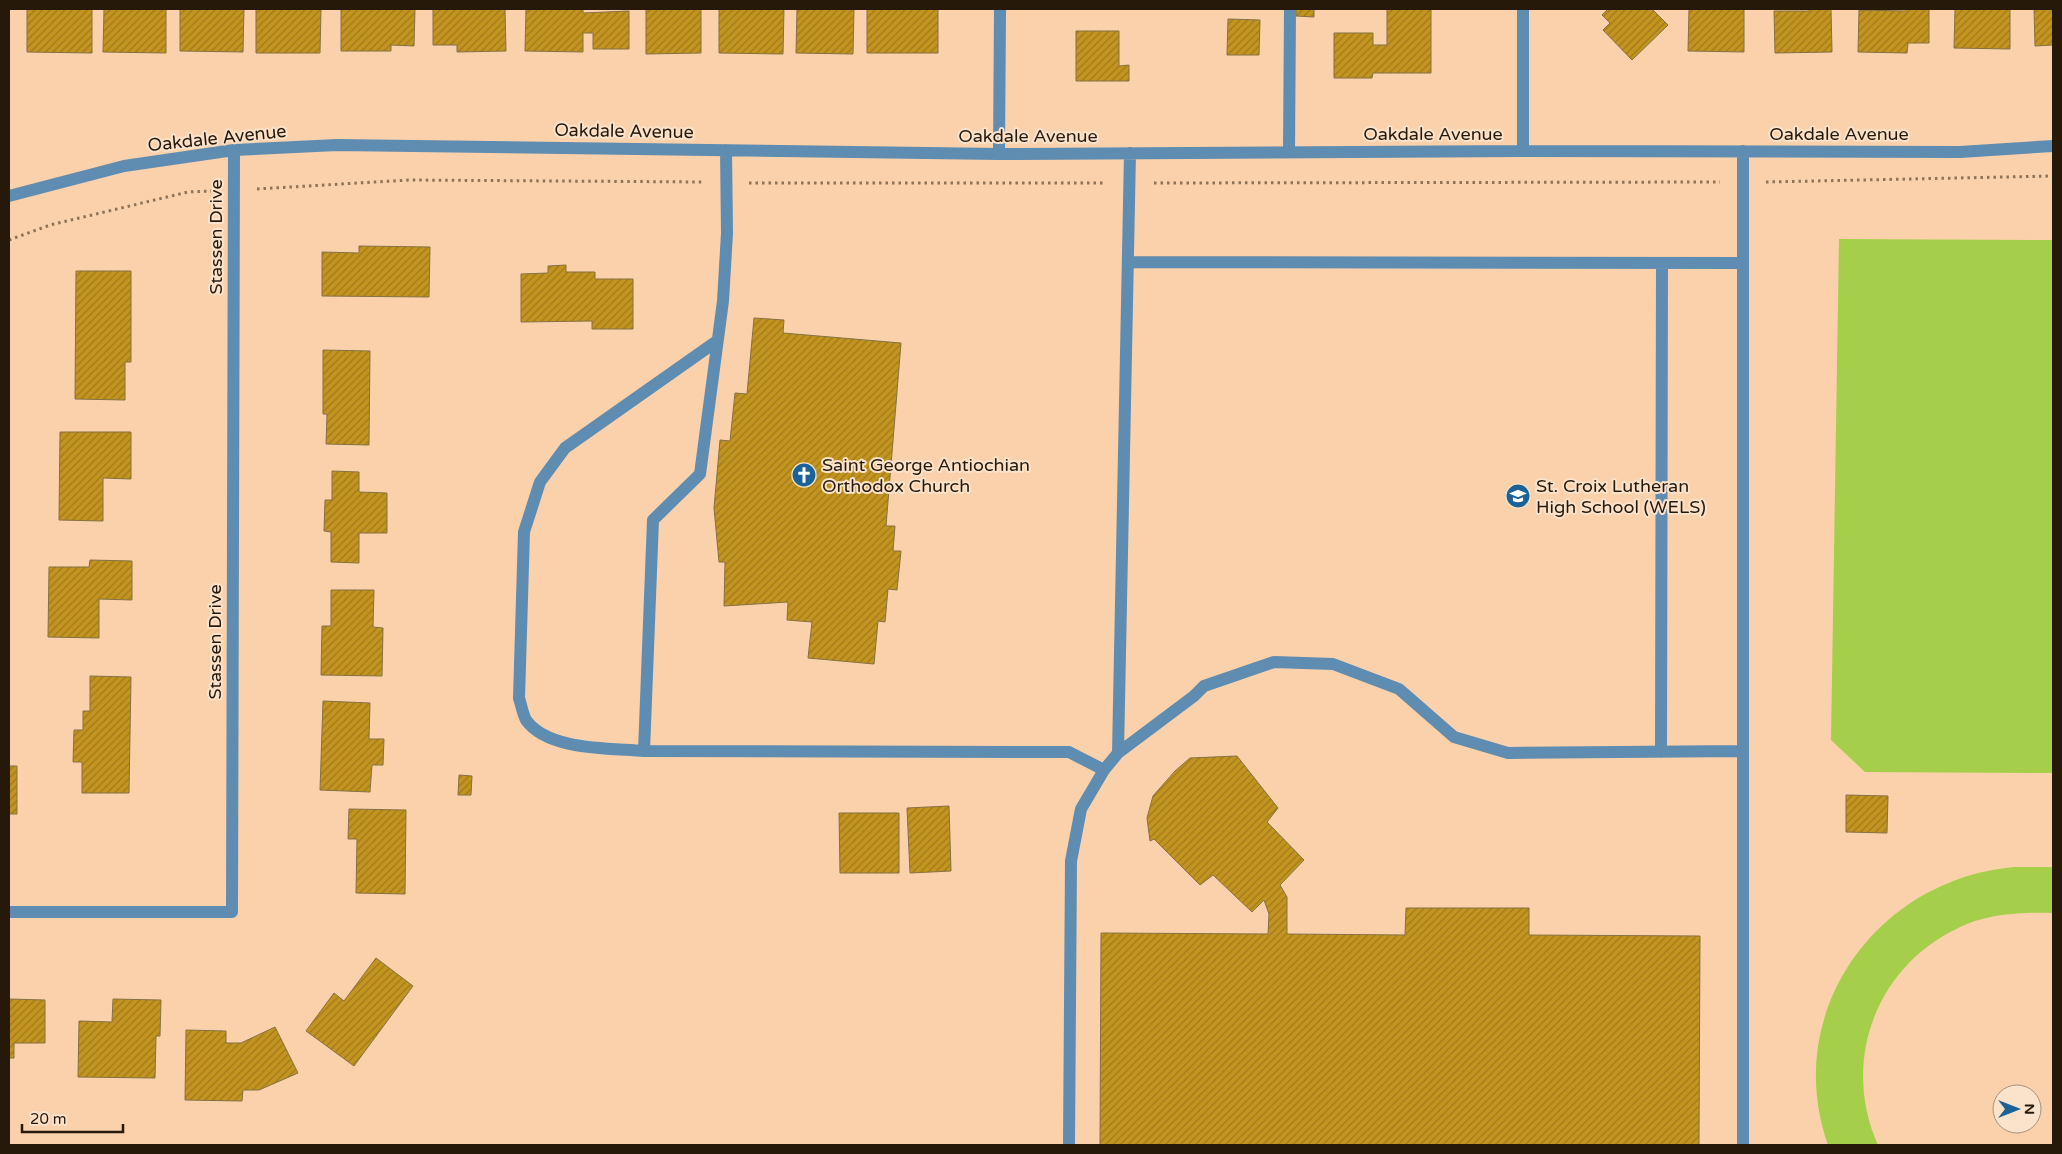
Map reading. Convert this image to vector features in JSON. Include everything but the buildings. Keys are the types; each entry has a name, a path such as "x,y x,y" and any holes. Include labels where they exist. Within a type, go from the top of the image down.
{"street":[{"path":"999,154 1000,9"},
{"path":"1289,152 1290,9"},
{"path":"1523,9 1523,151"},
{"name":"Oakdale Avenue","path":"9,196 124,166 234,150 337,145 999,154 1523,151 1960,152 2053,146"},
{"name":"Stassen Drive","path":"9,912 232,912 234,150"},
{"path":"644,751 654,520 700,474 723,301 726,243 726,150"},
{"path":"1742,1145 1743,151"},
{"path":"1118,753 1130,154"},
{"path":"1128,262 1743,263"},
{"path":"1661,752 1662,263"},
{"path":"718,341 565,448 540,482 524,532 519,698 526,720 544,736 573,745 644,751 1069,752 1104,770"},
{"path":"1069,1145 1071,861 1081,809 1104,770 1118,753 1194,696 1204,686 1274,662 1333,664 1399,689 1454,736 1508,753 1743,751"}],"path":[{"path":"9,240 50,224 188,192 409,180 726,183 1743,182 2053,176"}],"green space":[{"path":"1839,239 2053,240 2053,773 1865,772 1831,740"},
{"path":"2014,867 2053,867 2053,913 2009,914 1977,920 1936,940 1910,961 1890,987 1875,1015 1866,1046 1863,1079 1867,1112 1878,1145 1828,1145 1817,1095 1818,1047 1830,1002 1852,961 1883,925 1921,897 1965,877"}],"place":[{"name":"Saint George Antiochian Orthodox Church","path":"804,475"},
{"name":"St. Croix Lutheran High School (WELS)","path":"1518,496"}]}
